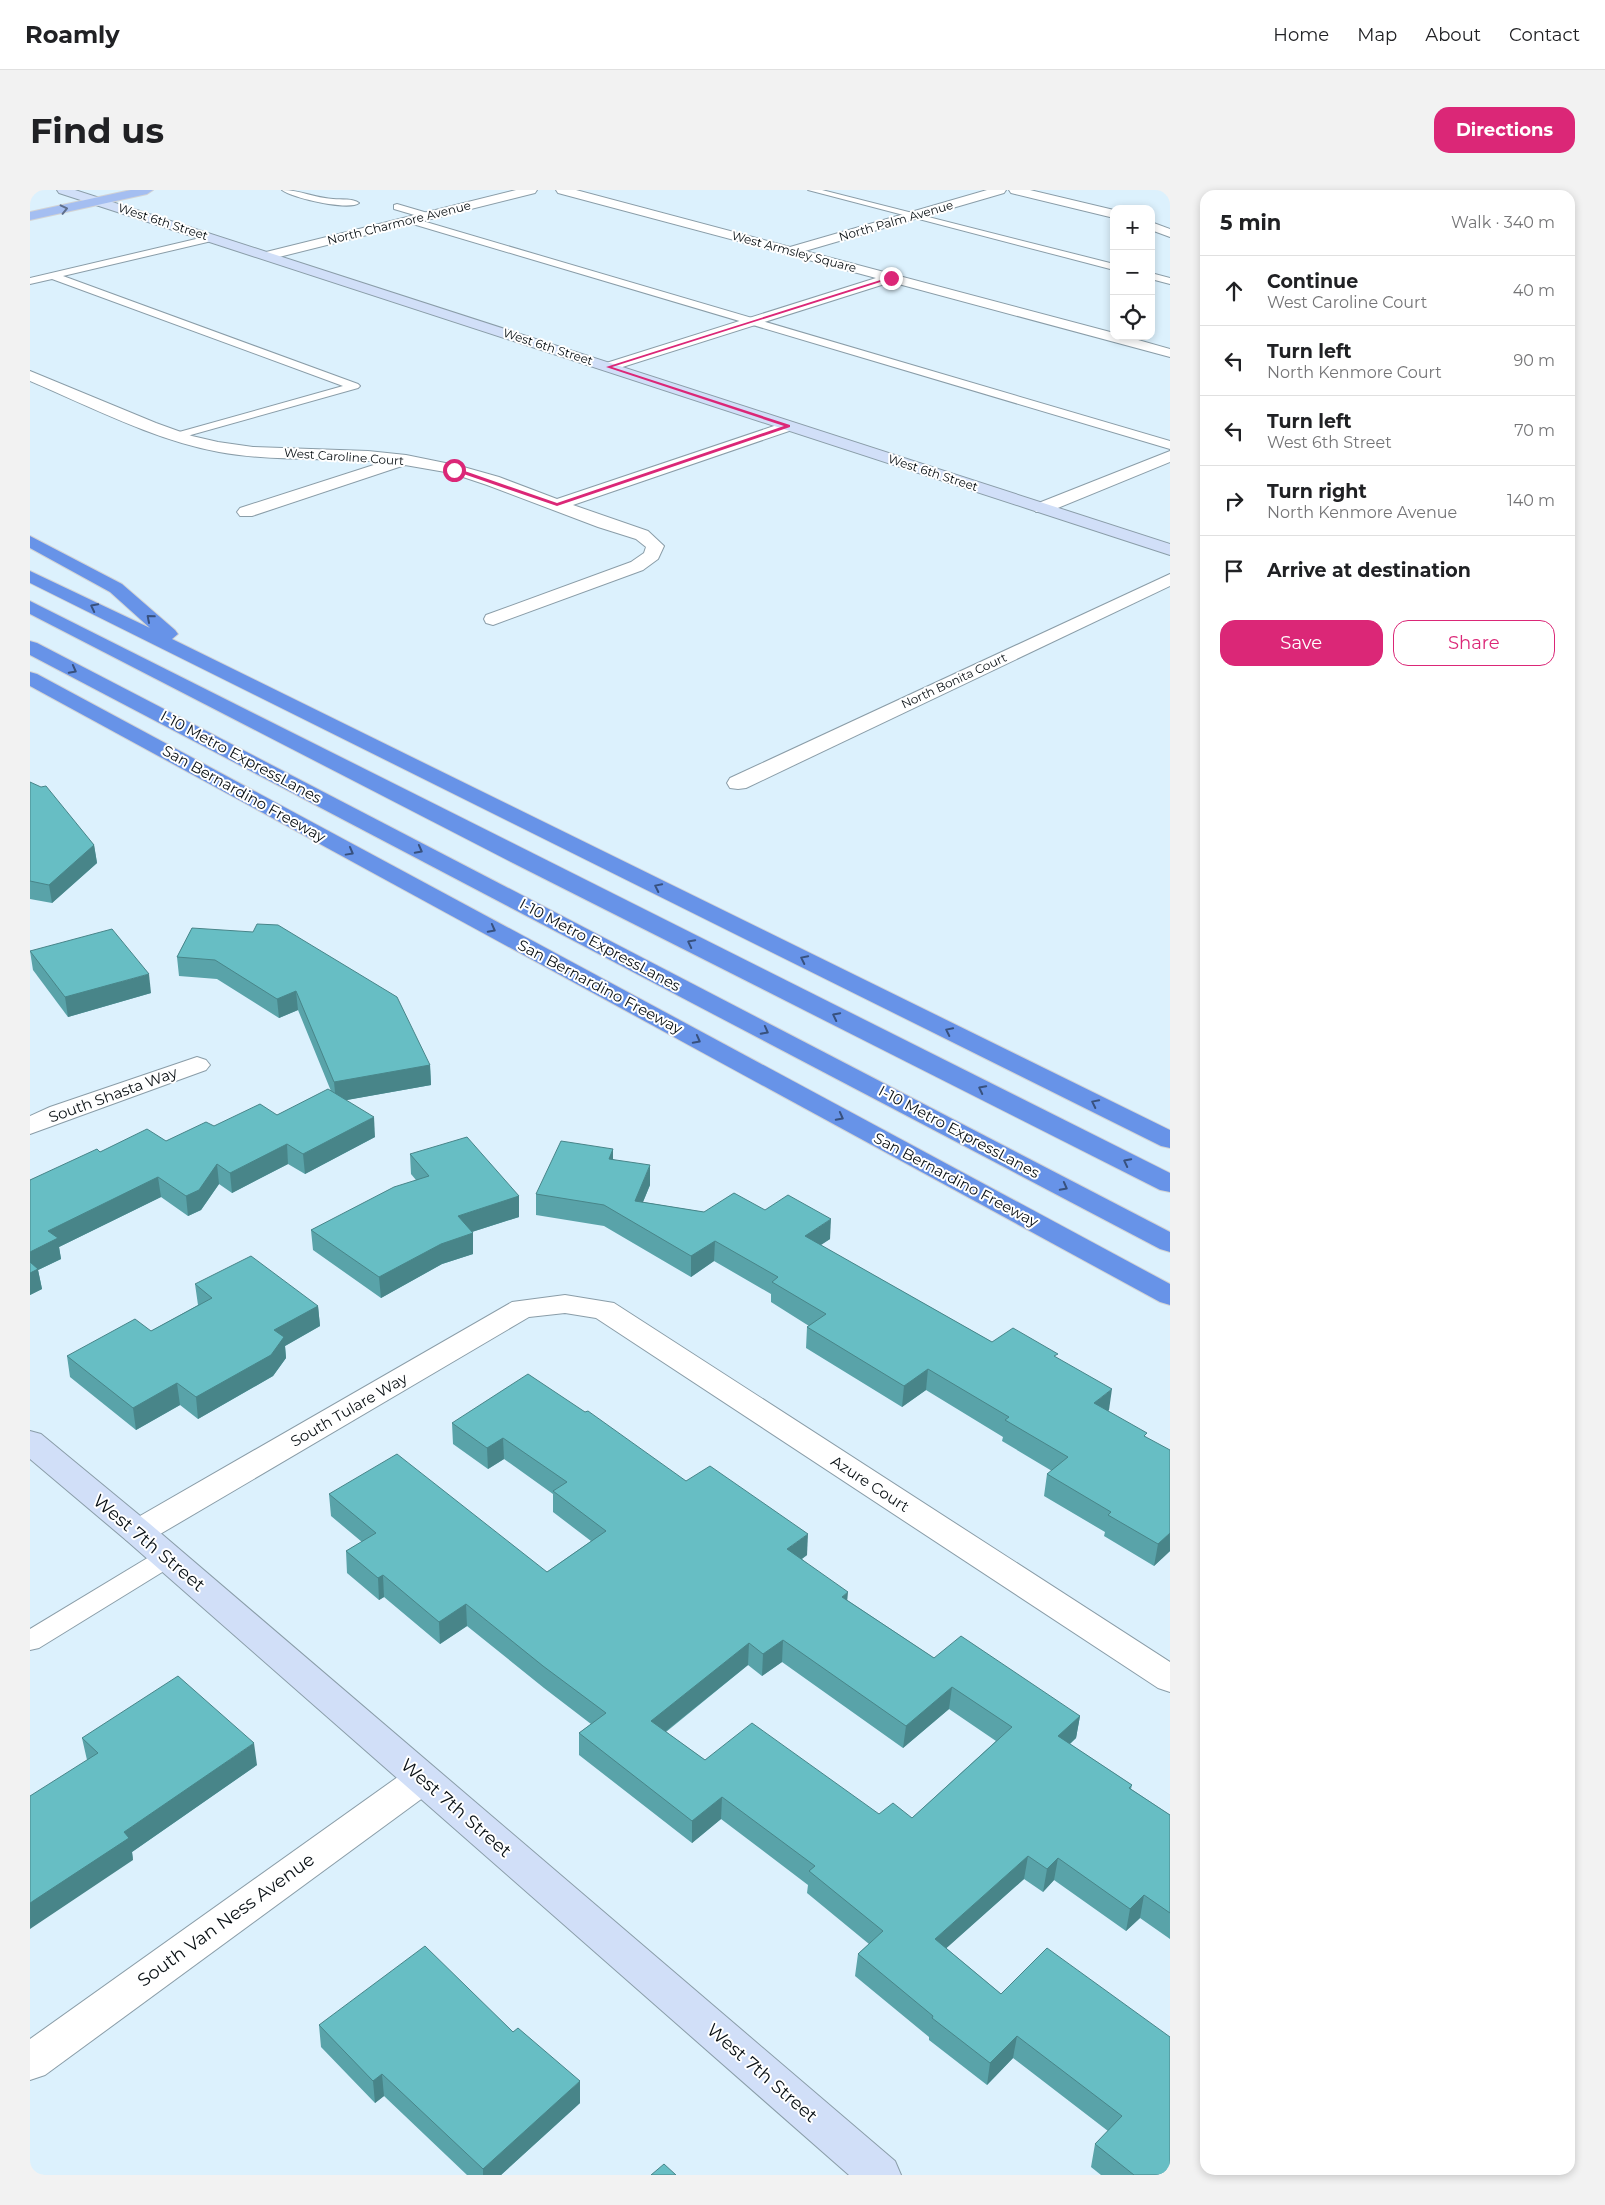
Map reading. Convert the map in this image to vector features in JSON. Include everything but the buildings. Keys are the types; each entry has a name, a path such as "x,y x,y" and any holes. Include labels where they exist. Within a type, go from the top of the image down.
{"highway":[{"path":"30,541 116,588 200,661"},
{"path":"30,576 1170,1140"},
{"path":"30,607 522,858 1170,1184"},
{"name":"I-10 Metro ExpressLanes","path":"30,647 1170,1243"},
{"name":"San Bernardino Freeway","path":"30,678 1170,1296"},
{"path":"30,693 150,742"}],"main road":[{"path":"30,216 147,190"}],"street":[{"name":"West 6th Street","path":"63,190 1170,550"},
{"name":"North Charmore Avenue","path":"268,256 531,190"},
{"name":"West Armsley Square","path":"562,190 1170,353"},
{"name":"North Palm Avenue","path":"791,251 1000,190"},
{"path":"1015,190 1110,213"},
{"path":"1155,227 1170,233"},
{"path":"608,367 891,278"},
{"name":"West Caroline Court","path":"30,376 176,436 218,447 253,452 368,456 406,460 454,470 557,504 604,523 642,535 654,546 652,555 638,566 493,619"},
{"path":"557,504 789,426"},
{"path":"1042,508 1170,456"},
{"path":"246,512 406,460"},
{"name":"North Bonita Court","path":"738,783 1170,579"},
{"name":"South Shasta Way","path":"30,1126 59,1113 197,1065"},
{"name":"South Tulare Way","path":"138,1532 522,1309 565,1304"},
{"name":"Azure Court","path":"565,1304 604,1310 1170,1679"},
{"name":"West 7th Street","path":"30,1442 168,1557 880,2175"},
{"name":"South Van Ness Avenue","path":"30,2062 422,1779"}],"lane":[{"path":"286,190 330,202 355,203"},
{"path":"812,190 1110,266"},
{"path":"397,207 428,216"},
{"path":"409,220 1170,445"},
{"path":"30,281 213,238"},
{"path":"54,276 354,386 176,436"},
{"path":"1155,277 1170,281"},
{"path":"30,1641 168,1557"}],"route":[{"path":"454,470 493,481 557,504 789,426 608,367 891,278"}]}
